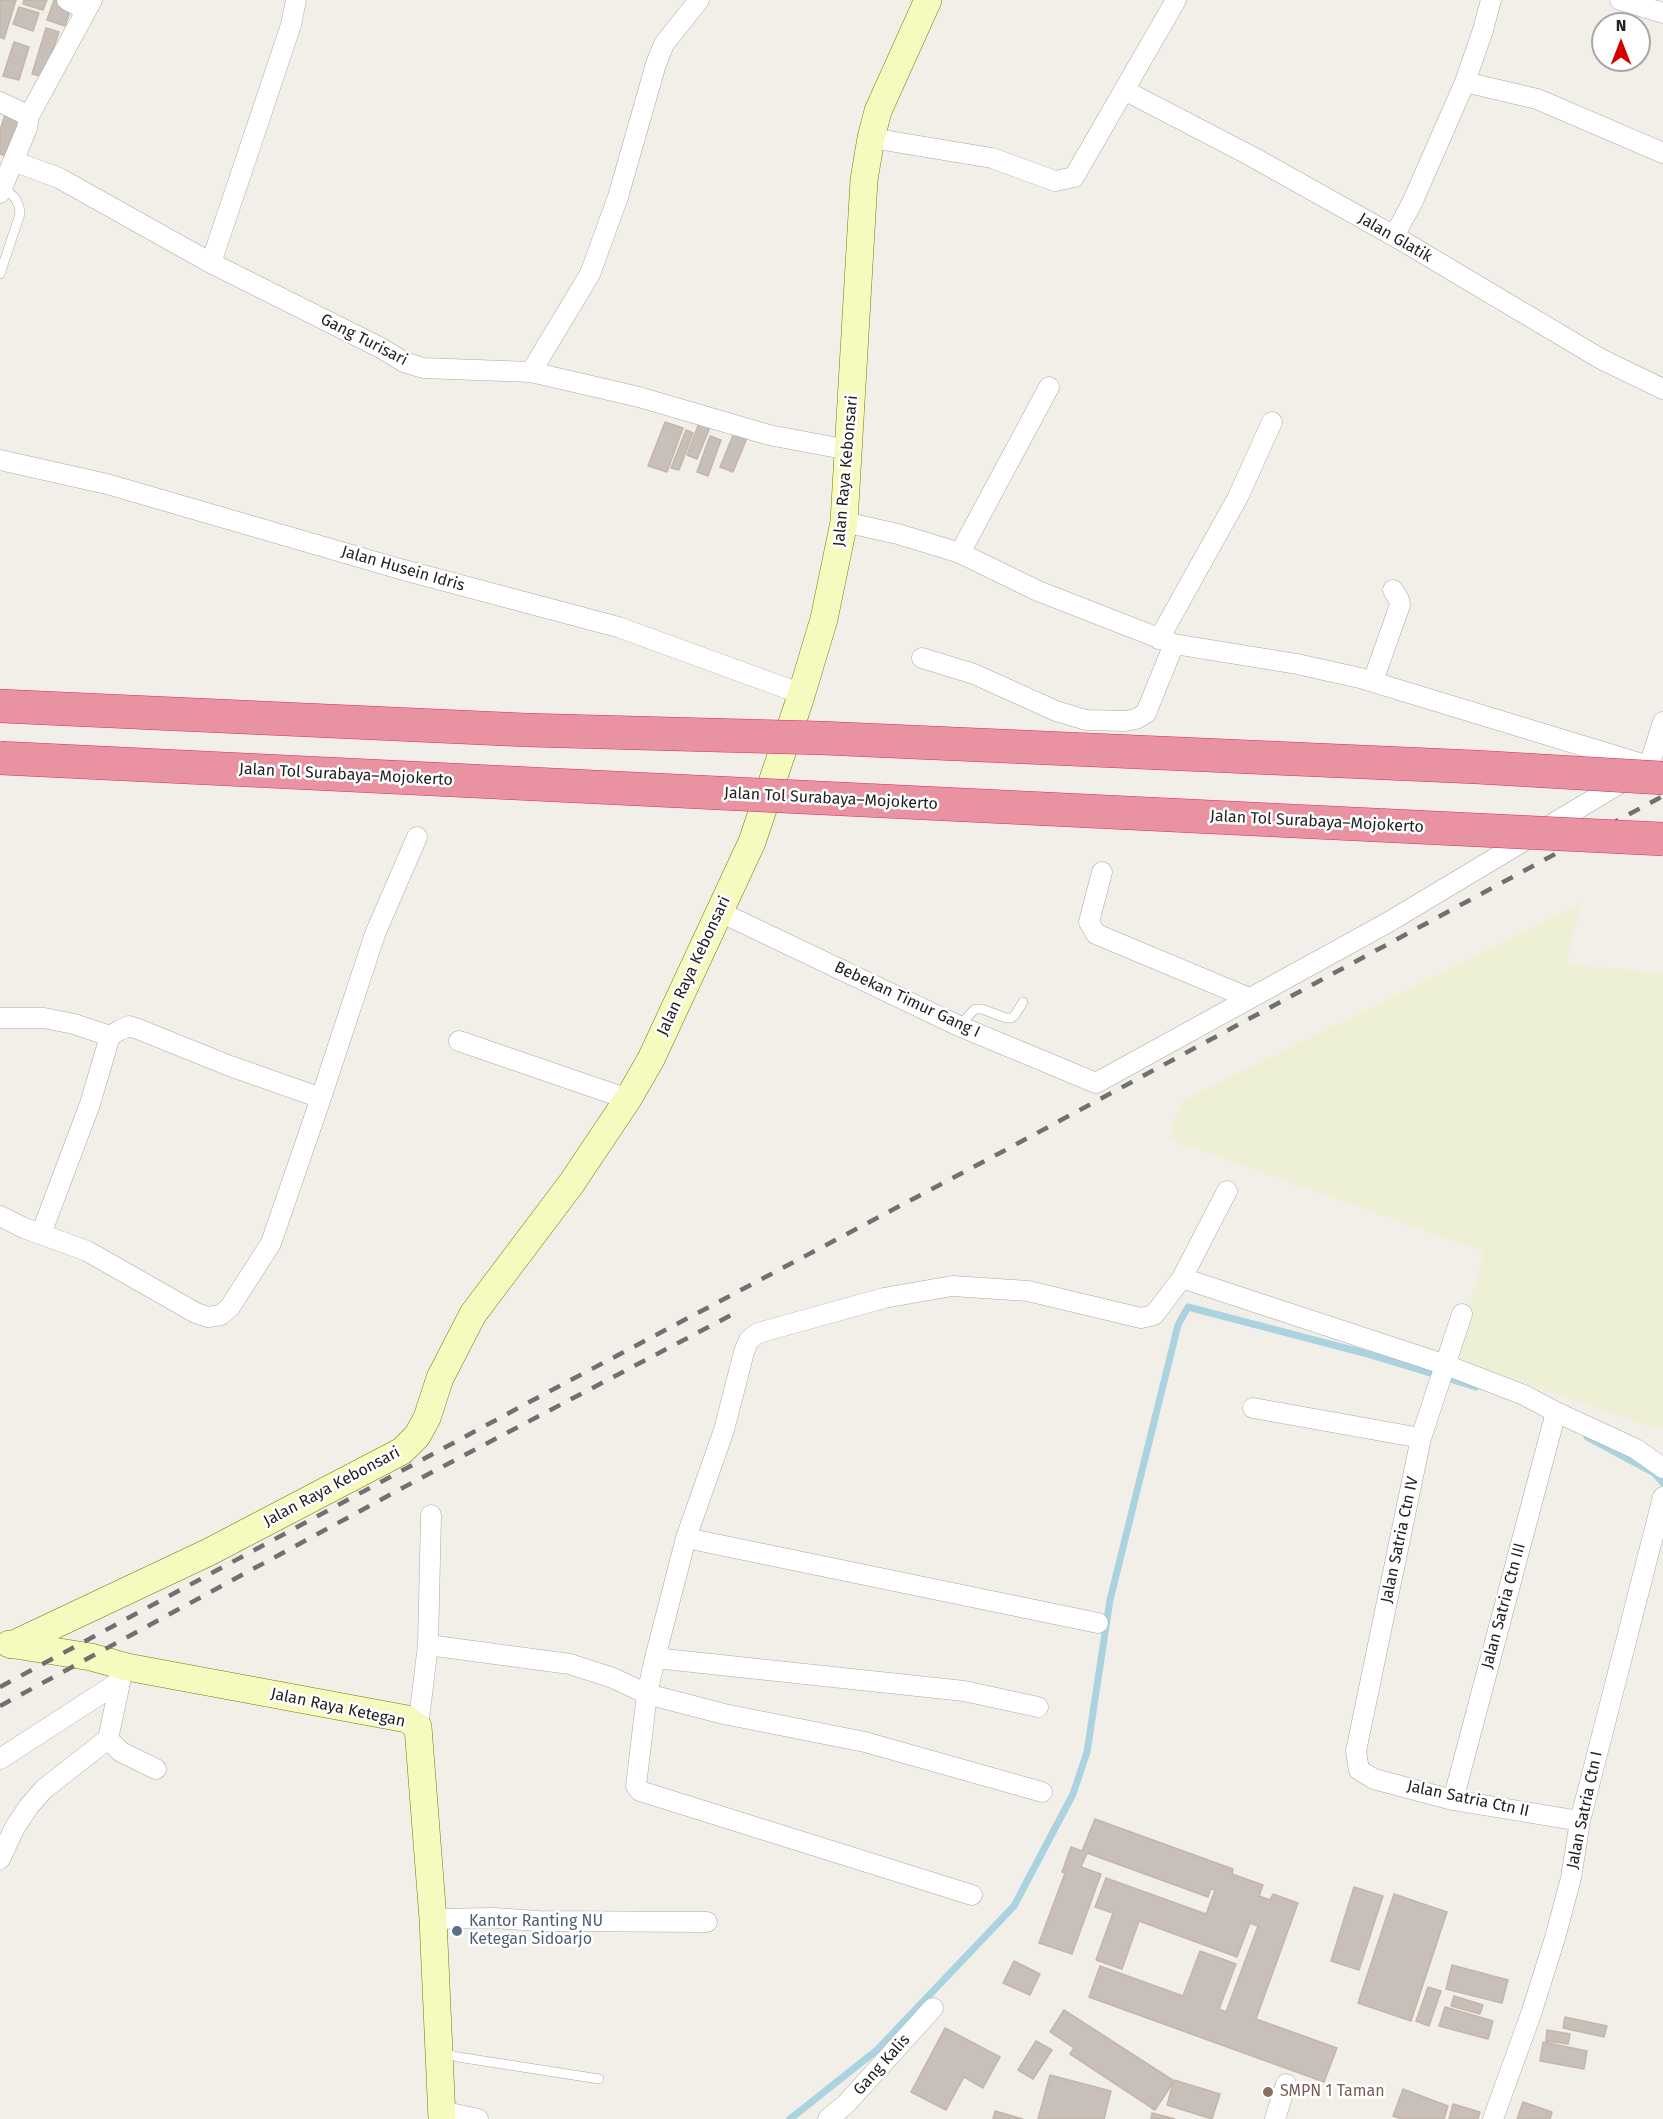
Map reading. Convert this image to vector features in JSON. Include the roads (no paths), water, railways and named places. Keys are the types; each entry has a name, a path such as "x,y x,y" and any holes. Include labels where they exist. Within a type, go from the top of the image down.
{"highway":[{"path":"0,706 526,730 821,738 1476,767 1658,771"},
{"name":"Jalan Tol Surabaya–Mojokerto","path":"0,758 1663,839"}],"main road":[{"name":"Jalan Raya Kebonsari","path":"6,1644 209,1552 402,1451 417,1436 427,1418 440,1378 473,1314 571,1184 628,1099 651,1059 752,842 802,694 824,619 844,522 864,180 871,138 878,111 928,0"},
{"name":"Jalan Raya Ketegan","path":"6,1644 91,1657 123,1675 407,1719 418,1727 433,1919 441,2115"}],"street":[{"path":"1,188 27,128 29,116 89,5 67,0"},
{"path":"211,263 291,26 297,0"},
{"path":"531,372 590,274 618,197 656,64 664,44 699,0"},
{"path":"871,138 992,158 1055,181 1068,180 1074,177 1176,0"},
{"path":"1394,236 1412,203 1465,82 1491,0"},
{"path":"1620,0 1663,13"},
{"path":"1465,82 1537,99 1663,153"},
{"name":"Jalan Glatik","path":"1125,90 1251,156 1394,236 1600,359 1663,389"},
{"path":"0,102 29,116"},
{"name":"Gang Turisari","path":"13,161 58,178 211,263 381,348 404,362 423,368 531,372 639,397 769,435 849,450"},
{"path":"960,553 1049,387"},
{"path":"922,658 974,675 1056,711 1086,720 1125,721 1136,719 1146,713 1167,641 1272,422"},
{"name":"Jalan Husein Idris","path":"0,460 106,484 400,568 618,627 802,694"},
{"path":"844,522 898,534 960,553 1038,591 1167,641 1297,664 1373,681 1658,771"},
{"path":"1373,681 1400,605 1393,590"},
{"path":"1658,771 1663,722"},
{"path":"1102,872 1089,922 1096,934 1250,998 1658,771"},
{"path":"0,1216 87,1251 196,1313 208,1317 220,1315 230,1307 271,1243 375,934 417,837"},
{"name":"Bebekan Timur Gang I","path":"720,912 959,1026 1096,1083 1250,998"},
{"path":"0,1018 44,1018 74,1024 110,1036"},
{"path":"41,1234 90,1104 110,1036 129,1026 230,1066 321,1098"},
{"path":"459,1041 628,1099"},
{"path":"972,1895 640,1791 636,1786 635,1777 654,1658 686,1538 724,1430 744,1352 749,1340 758,1333 884,1298 952,1286 1028,1291 1140,1318 1154,1315 1182,1278 1227,1191"},
{"path":"1182,1278 1443,1373 1524,1395 1554,1416 1636,1449 1663,1468"},
{"name":"Jalan Satria Ctn IV","path":"1359,1770 1356,1751 1421,1438 1462,1314"},
{"path":"1253,1408 1421,1438"},
{"name":"Jalan Satria Ctn III","path":"1453,1800 1554,1416"},
{"name":"Jalan Satria Ctn I","path":"1493,2119 1531,2014 1555,1938 1571,1878 1580,1821 1663,1497"},
{"path":"418,1727 428,1644 431,1515"},
{"path":"686,1538 1098,1623"},
{"path":"428,1644 570,1664 613,1678 647,1694 724,1714 865,1742 1042,1792"},
{"path":"654,1658 964,1690 1038,1707"},
{"path":"0,1858 19,1821 44,1789 108,1739 123,1675"},
{"path":"0,1759 123,1675"},
{"path":"108,1739 121,1752 156,1769"},
{"name":"Jalan Satria Ctn II","path":"1359,1770 1374,1779 1453,1800 1580,1821"},
{"path":"433,1919 706,1922"},
{"name":"Gang Kalis","path":"828,2119 846,2104 933,2008"},
{"path":"1275,2119 1286,2084"},
{"path":"441,2115 478,2119"}],"lane":[{"path":"0,274 20,214 15,198 1,188"},
{"path":"959,1026 975,1009 1011,1018 1023,1002"},
{"path":"439,2052 599,2079"}],"waterway":[{"path":"790,2119 877,2050 1014,1906 1073,1794 1087,1752 1110,1600 1178,1325 1188,1307 1364,1353 1476,1387"},
{"path":"1587,1437 1654,1473 1663,1483"}],"railway":[{"path":"0,1687 1663,796"},
{"path":"0,1706 421,1478 737,1312"}],"place":[{"name":"Kantor Ranting NU Ketegan Sidoarjo","path":"457,1931"},
{"name":"SMPN 1 Taman","path":"1268,2092"}]}
